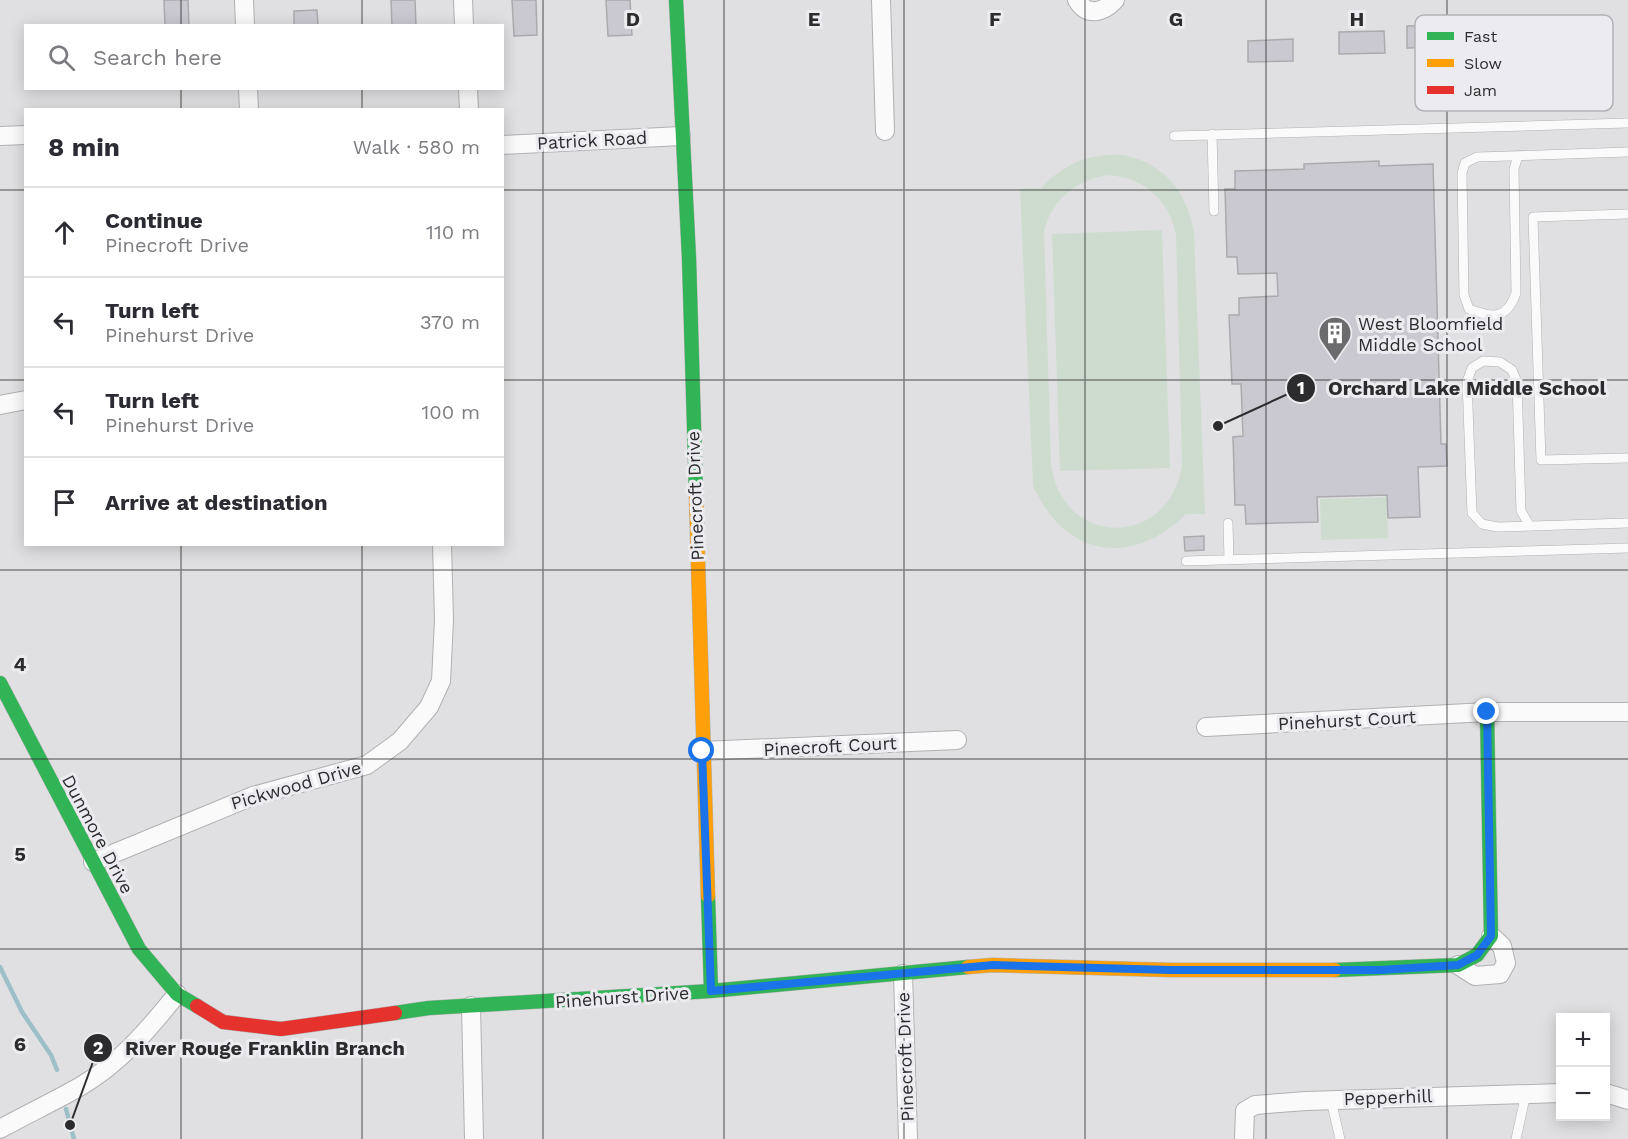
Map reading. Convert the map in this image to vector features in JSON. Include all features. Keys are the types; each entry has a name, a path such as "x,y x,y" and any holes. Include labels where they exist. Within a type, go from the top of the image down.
{"street":[{"path":"244,0 245,24"},
{"path":"463,0 464,24"},
{"name":"Pinecroft Drive","path":"676,0 681,136 689,258 711,991"},
{"path":"880,0 885,131"},
{"path":"1077,0 1082,8 1093,12 1102,11 1115,0"},
{"path":"248,90 249,108"},
{"path":"468,90 469,108"},
{"path":"0,136 24,135"},
{"name":"Patrick Road","path":"504,145 681,136"},
{"path":"0,405 24,400"},
{"name":"Pickwood Drive","path":"93,862 224,806 367,765 400,741 429,707 441,681 444,620 442,546"},
{"name":"Dunmore Drive","path":"0,683 139,950 177,994"},
{"path":"1491,936 1502,946 1504,954 1506,963 1500,974 1475,976 1458,965 1477,955 1491,936 1487,712 1628,712"},
{"name":"Pinehurst Court","path":"1206,728 1487,712"},
{"name":"Pinecroft Court","path":"702,751 957,740"},
{"name":"Pinehurst Drive","path":"177,994 223,1022 281,1029 429,1008 711,991 993,965 1171,970 1380,970 1458,965"},
{"name":"Pinecroft Drive","path":"903,974 908,1139"},
{"path":"0,1129 83,1085 117,1060 147,1032 177,994"},
{"path":"471,1006 474,1139"},
{"name":"Pepperhill","path":"1244,1139 1245,1111 1256,1106 1331,1100 1556,1093"},
{"path":"1610,1095 1628,1100"}],"lane":[{"path":"1174,136 1628,123"},
{"path":"1212,134 1214,211"},
{"path":"1518,156 1514,169 1516,293 1512,306 1499,315 1484,315 1469,309 1464,295 1462,173 1465,163 1477,157 1628,152"},
{"path":"1628,214 1533,217 1541,460 1628,458"},
{"path":"1530,526 1521,511 1517,382 1512,369 1500,362 1483,362 1472,368 1467,381 1472,513 1482,524 1530,526 1628,524"},
{"path":"1228,523 1229,560"},
{"path":"1186,561 1628,548"},
{"path":"1516,1139 1526,1093"},
{"path":"1331,1100 1340,1139"}],"green space":[{"path":"1124,155 1138,159 1162,172 1179,192 1194,231 1205,514 1186,514 1165,531 1143,542 1122,548 1101,547 1081,540 1063,528 1047,510 1033,486 1020,189 1041,188 1059,172 1078,161","holes":["1108,175 1121,177 1143,186 1161,201 1173,222 1176,235 1182,464 1173,492 1158,512 1138,524 1116,528 1094,524 1074,512 1059,492 1051,464 1044,231 1053,209 1067,193 1096,178"]},
{"path":"1162,230 1170,468 1060,471 1052,234"},
{"path":"1387,497 1388,538 1321,540 1320,499"}],"building":[{"path":"164,0 188,0 189,24 165,24"},
{"path":"391,0 415,0 416,24 392,24"},
{"path":"512,0 536,0 537,35 514,36"},
{"path":"606,0 630,0 632,35 608,36"},
{"path":"317,10 318,24 294,24 294,11"},
{"path":"1407,26 1415,26 1415,48 1407,48"},
{"path":"1384,31 1385,53 1339,54 1339,32"},
{"path":"1293,39 1293,61 1248,62 1248,41"},
{"name":"West Bloomfield Middle School","path":"1379,161 1379,166 1433,164 1441,444 1446,444 1447,466 1418,467 1420,517 1388,518 1387,495 1317,497 1318,522 1246,524 1245,505 1235,505 1233,437 1243,436 1241,384 1232,384 1229,315 1239,315 1239,298 1278,296 1277,273 1238,274 1237,257 1227,257 1225,189 1235,189 1235,171 1304,169 1304,164"},
{"path":"1204,536 1204,550 1185,551 1184,537"}],"waterway":[{"path":"0,967 22,1012 51,1055 57,1070"},
{"path":"66,1109 74,1139"}],"traffic: fast":[{"path":"676,0 689,258 696,494"},
{"path":"0,683 139,949 177,994 197,1006"},
{"path":"1335,970 1458,965 1477,955 1491,936 1487,712"},
{"path":"708,896 711,991"},
{"path":"395,1013 429,1008 711,991 968,967"}],"traffic: slow":[{"path":"696,494 708,896"},
{"path":"968,967 993,965 1171,970 1335,970"}],"traffic: jam":[{"path":"197,1006 223,1022 281,1029 395,1013"}],"place":[{"name":"West Bloomfield Middle School","path":"1335,362"},
{"name":"Orchard Lake Middle School","path":"1218,426"},
{"name":"River Rouge Franklin Branch","path":"70,1125"}],"route":[{"path":"702,751 711,991 993,965 1171,970 1380,970 1458,965 1477,955 1491,936 1487,712"}]}
